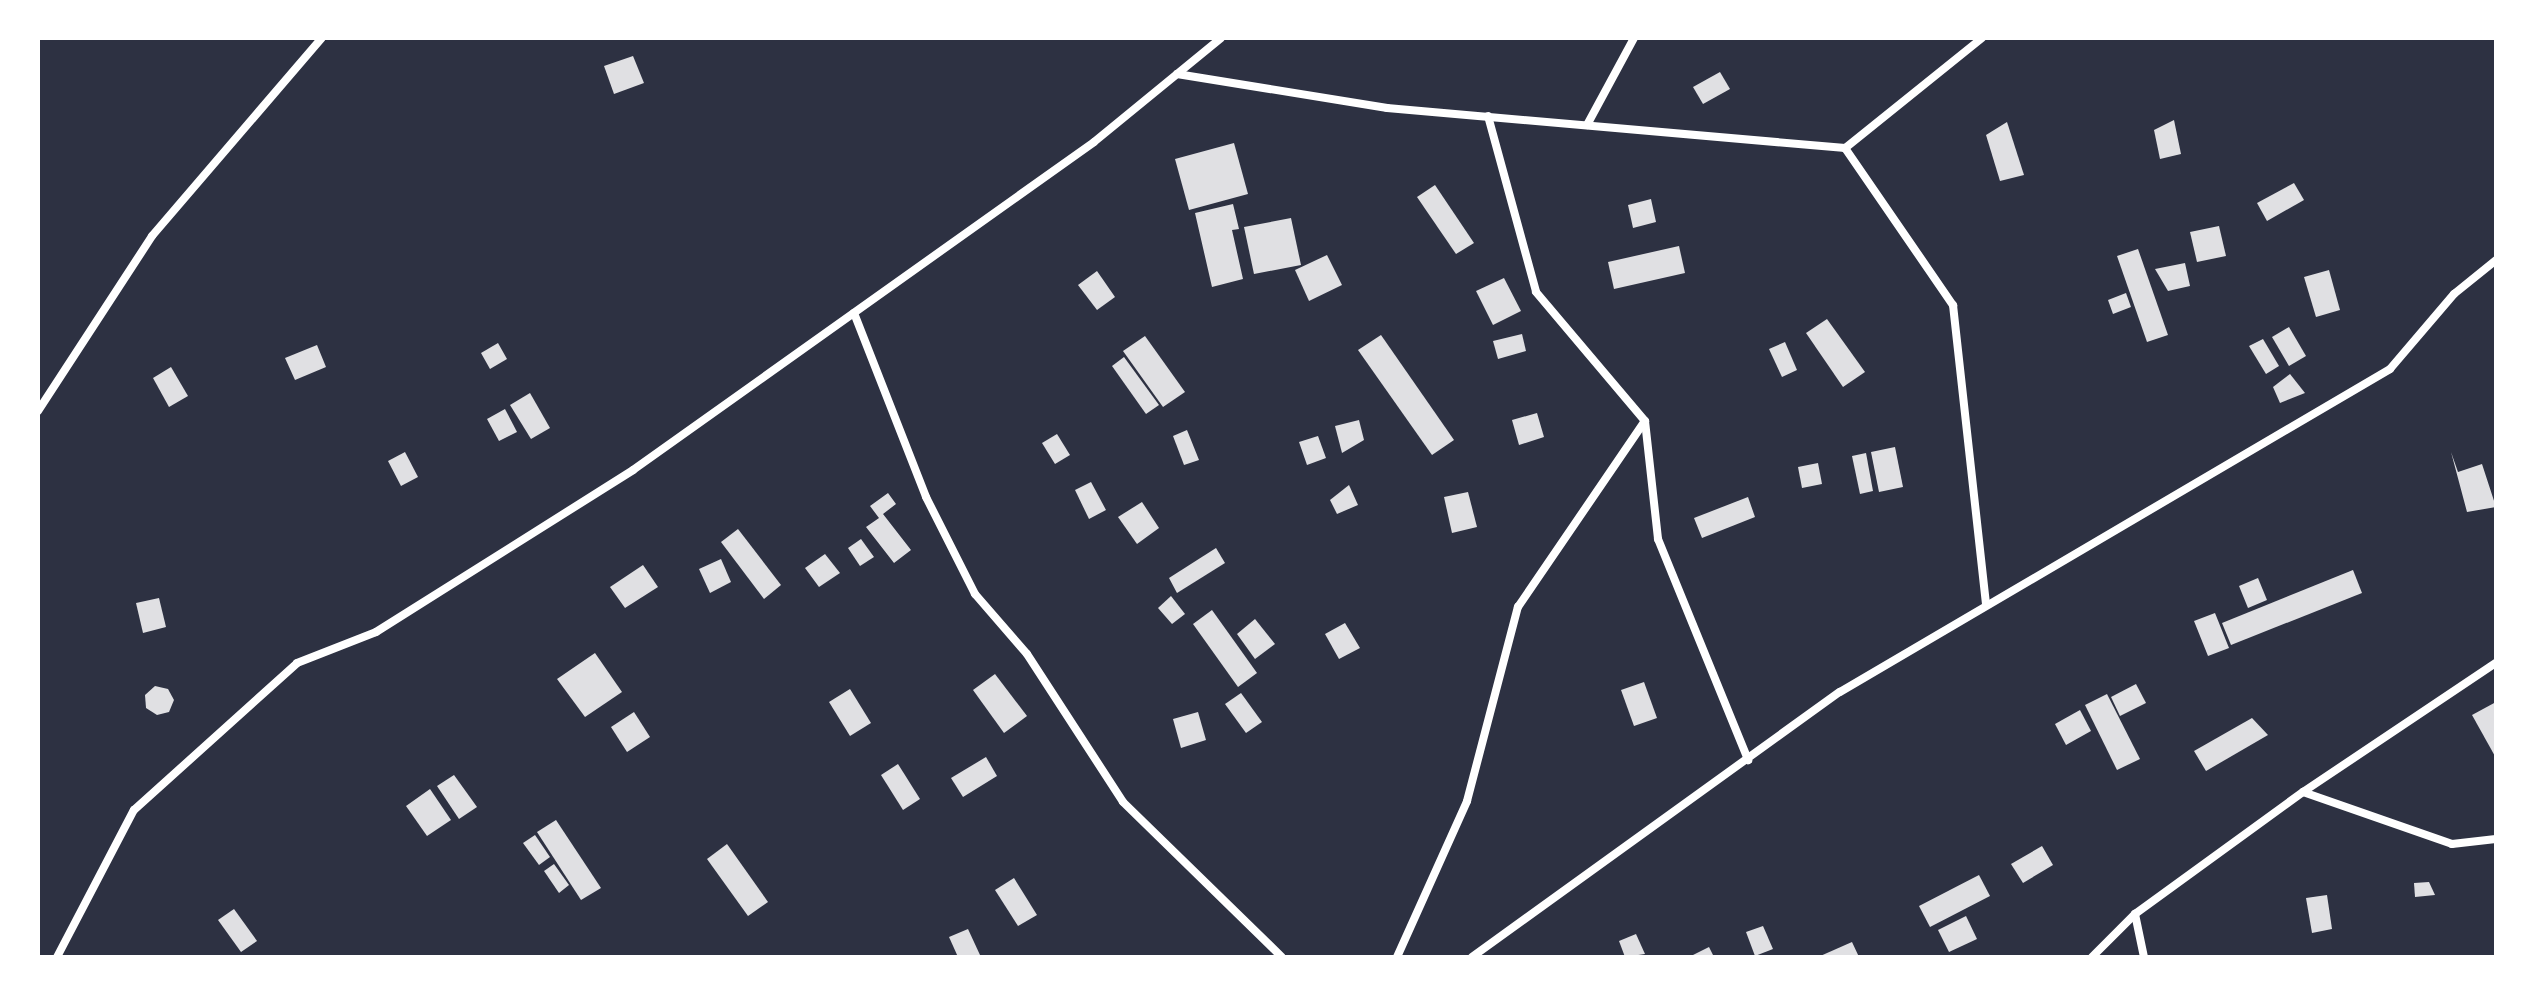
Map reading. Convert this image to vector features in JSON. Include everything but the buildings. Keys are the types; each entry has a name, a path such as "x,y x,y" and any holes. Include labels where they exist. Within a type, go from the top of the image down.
{"street":[{"path":"38,411 152,236 322,38"},
{"path":"57,957 134,810 297,663 390,624 633,470 1094,142 1221,38"},
{"path":"1587,125 1634,38"},
{"path":"1177,74 1387,108 1845,148 1982,38"},
{"path":"1488,116 1536,292 1645,421 1658,539 1748,760"},
{"path":"1845,148 1953,305 1986,603"},
{"path":"1472,957 1840,692 1986,603 2390,369 2454,294 2496,260"},
{"path":"854,313 926,497 975,594 1027,654 1123,802 1282,957"},
{"path":"1397,957 1467,801 1518,607 1645,421"},
{"path":"2092,957 2135,914 2303,792 2496,663"},
{"path":"2303,792 2452,844 2496,839"},
{"path":"2135,914 2144,957"}]}
